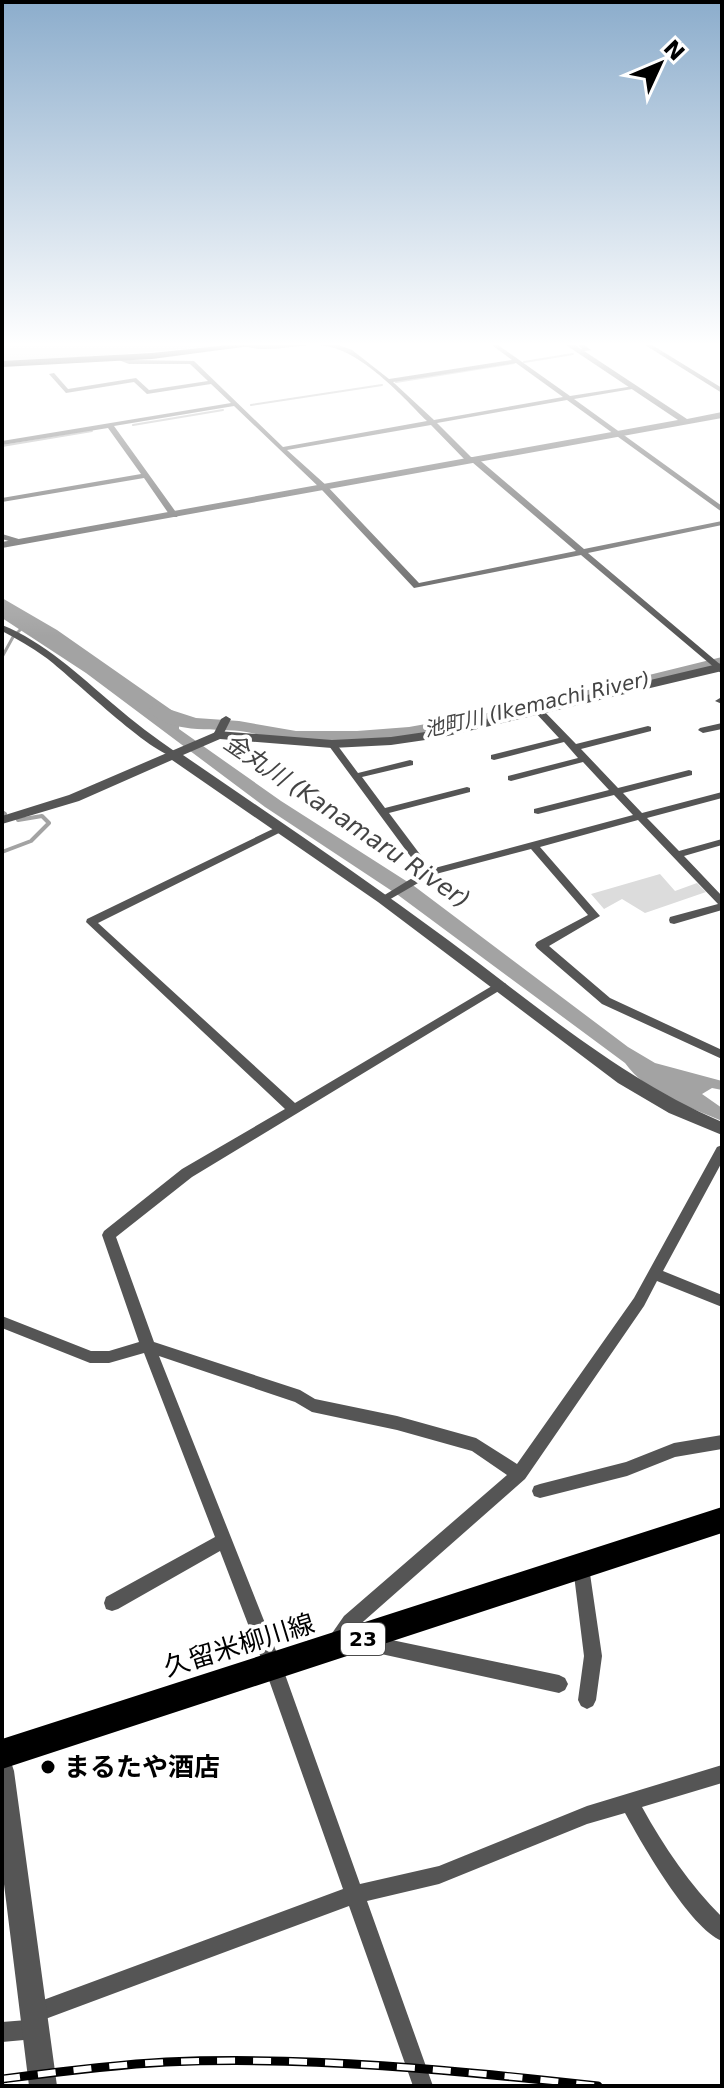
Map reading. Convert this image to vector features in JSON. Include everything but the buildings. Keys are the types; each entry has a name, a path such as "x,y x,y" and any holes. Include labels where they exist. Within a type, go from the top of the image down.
{"main road":[{"name":"久留米柳川線","path":"2,1754 722,1520"}],"street":[{"path":"122,442 174,515"},
{"path":"275,442 417,586 722,523"},
{"path":"281,449 320,442"},
{"path":"454,442 721,668"},
{"path":"2,545 570,442"},
{"path":"629,442 722,510"},
{"path":"2,500 147,475"},
{"path":"2,536 19,542"},
{"path":"9,632 99,694 132,726 177,753 279,829 383,899 645,1093 722,1129"},
{"path":"2,820 74,798 215,735 332,744 427,736 721,668"},
{"path":"538,710 722,904 674,920"},
{"path":"215,735 226,719"},
{"path":"703,730 722,726"},
{"path":"573,748 648,729"},
{"path":"494,757 565,739"},
{"path":"332,744 382,812 423,876"},
{"path":"511,778 584,759"},
{"path":"356,776 410,763"},
{"path":"538,811 689,773"},
{"path":"382,812 467,790"},
{"path":"383,899 423,876 722,795"},
{"path":"279,829 91,922 293,1109"},
{"path":"676,855 722,842"},
{"path":"533,845 595,916 541,945 606,1001 722,1055"},
{"path":"423,2086 357,1894 273,1666 148,1346 109,1235 187,1173 501,986"},
{"path":"326,1651 350,1622 519,1474 639,1302 722,1150"},
{"path":"654,1274 722,1301"},
{"path":"2,1322 90,1357 109,1357 148,1346 300,1397 312,1405 397,1423 476,1445 519,1474"},
{"path":"540,1491 627,1469 674,1450 722,1442"},
{"path":"112,1603 223,1541"},
{"path":"581,1567 593,1656 587,1700"},
{"path":"356,1641 559,1684"},
{"path":"2,1771 43,2086"},
{"path":"2,2032 357,1894 439,1875 587,1815 722,1774"},
{"path":"629,1802 659,1857 700,1910 722,1931"}],"shaded area":[{"path":"2,598 57,630 180,716 184,724 179,729 281,801 414,886 628,1047 655,1063 722,1081 722,1090 712,1088 702,1094 722,1108 722,1121 656,1091 625,1063 398,895 265,807 86,673 2,618"},
{"path":"660,874 675,891 697,883 706,892 645,913 622,899 604,909 591,894"}],"waterway":[{"path":"2,446 23,442"},
{"path":"2,657 13,637 23,627"},
{"name":"池町川 (Ikemachi River)","path":"156,710 176,720 196,724 239,726 305,737 357,737 462,724 722,662"},
{"path":"2,852 31,841 49,823 42,816 18,820"}],"railway":[{"path":"2,2079 145,2063 274,2061 436,2070 598,2086"}],"place":[{"name":"まるたや酒店","path":"48,1767"}],"water label":[{"name":"金丸川 (Kanamaru River)","path":"347,821"}]}
